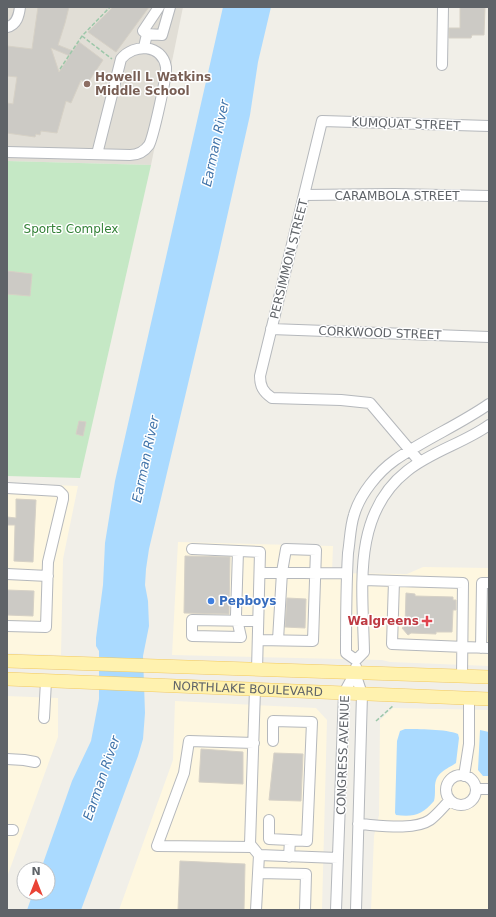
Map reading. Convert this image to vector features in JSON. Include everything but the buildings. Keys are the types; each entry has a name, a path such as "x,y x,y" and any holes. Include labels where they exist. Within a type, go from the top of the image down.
{"main road":[{"name":"NORTHLAKE BOULEVARD","path":"7,661 257,670 356,666 462,676 489,677"},
{"name":"NORTHLAKE BOULEVARD","path":"7,679 489,699"}],"street":[{"path":"7,26 11,26 18,19 20,7"},
{"path":"159,7 143,31 147,34 162,35 170,7"},
{"path":"442,66 443,7"},
{"path":"144,47 147,34"},
{"path":"7,152 130,155 139,154 145,150 149,145 166,72 164,59 154,51 144,47 130,50 121,59 98,154"},
{"name":"KUMQUAT STREET","path":"322,121 489,126"},
{"name":"PERSIMMON STREET","path":"322,121 260,376 261,386 267,395 272,398 341,400 370,403 411,450"},
{"name":"CARAMBOLA STREET","path":"304,196 394,194 489,196"},
{"name":"CORKWOOD STREET","path":"271,329 489,337"},
{"path":"489,404 470,417 411,450 386,467 371,483 358,504 354,514 350,536 347,573 346,653 356,666 364,652 363,560 366,535 378,503 407,471 434,454 489,425"},
{"path":"411,450 420,462"},
{"path":"7,488 59,491 63,495 48,562 46,627 7,626"},
{"path":"192,549 260,552 257,670"},
{"path":"258,640 313,641 316,550 286,549 282,572 278,640"},
{"path":"238,551 236,615 238,621 241,637 192,636 192,620 238,621 258,622"},
{"path":"260,573 347,573"},
{"path":"7,574 48,576"},
{"path":"363,580 463,583 462,676"},
{"path":"394,582 392,644 485,648 485,611 482,583 489,583"},
{"name":"CONGRESS AVENUE","path":"336,910 344,693 356,666"},
{"name":"CONGRESS AVENUE","path":"356,666 362,694 356,910"},
{"path":"44,718 46,681"},
{"path":"255,689 250,844 256,851 258,873 256,910"},
{"path":"464,776 469,744 469,698"},
{"path":"269,820 269,839 307,841 312,722 273,721 272,741"},
{"path":"254,743 189,741 184,774 157,846 256,851 289,857 338,858"},
{"path":"7,759 36,762"},
{"path":"457,776 470,778 476,789 475,796 471,801 459,805 450,800 446,791 451,779 457,776"},
{"path":"476,789 489,789"},
{"path":"358,824 419,825 431,820 450,800"},
{"path":"289,857 290,840"},
{"path":"258,873 306,874 304,910"}],"path":[{"path":"60,69 82,36 110,7"},
{"path":"82,36 120,64"},
{"path":"376,721 394,705"}],"shaded area":[{"name":"Howell L Watkins Middle School","path":"7,7 183,7 151,165 7,161"},
{"path":"7,483 78,486 63,559 61,655 7,653"},
{"path":"178,542 333,546 332,573 407,574 423,567 489,568 489,666 390,662 382,660 172,655"},
{"path":"7,696 58,698 58,737 7,877"},
{"path":"175,701 316,708 327,720 322,910 119,910 173,760"},
{"path":"393,708 489,710 489,910 371,910 374,836 379,815 380,720"}],"green space":[{"name":"Sports Complex","path":"7,161 151,165 80,478 7,476"}],"water":[{"name":"Earman River","path":"223,7 271,7 258,62 250,115 149,549 145,585 148,601 149,626 143,656 145,713 143,739 81,910 27,910 30,901 56,901 56,861 44,861 72,781 91,741 99,699 99,651 96,646 96,638 103,585 105,543 115,481"},
{"path":"405,729 453,732 458,734 459,738 456,763 442,772 437,778 435,783 434,801 421,812 408,816 396,815 395,813 397,741 400,731"},
{"path":"480,730 489,732 489,776 483,776 478,770"}],"place":[{"name":"Howell L Watkins Middle School","path":"87,84"},
{"name":"Pepboys","path":"211,601"},
{"name":"Walgreens","path":"427,621"}]}
